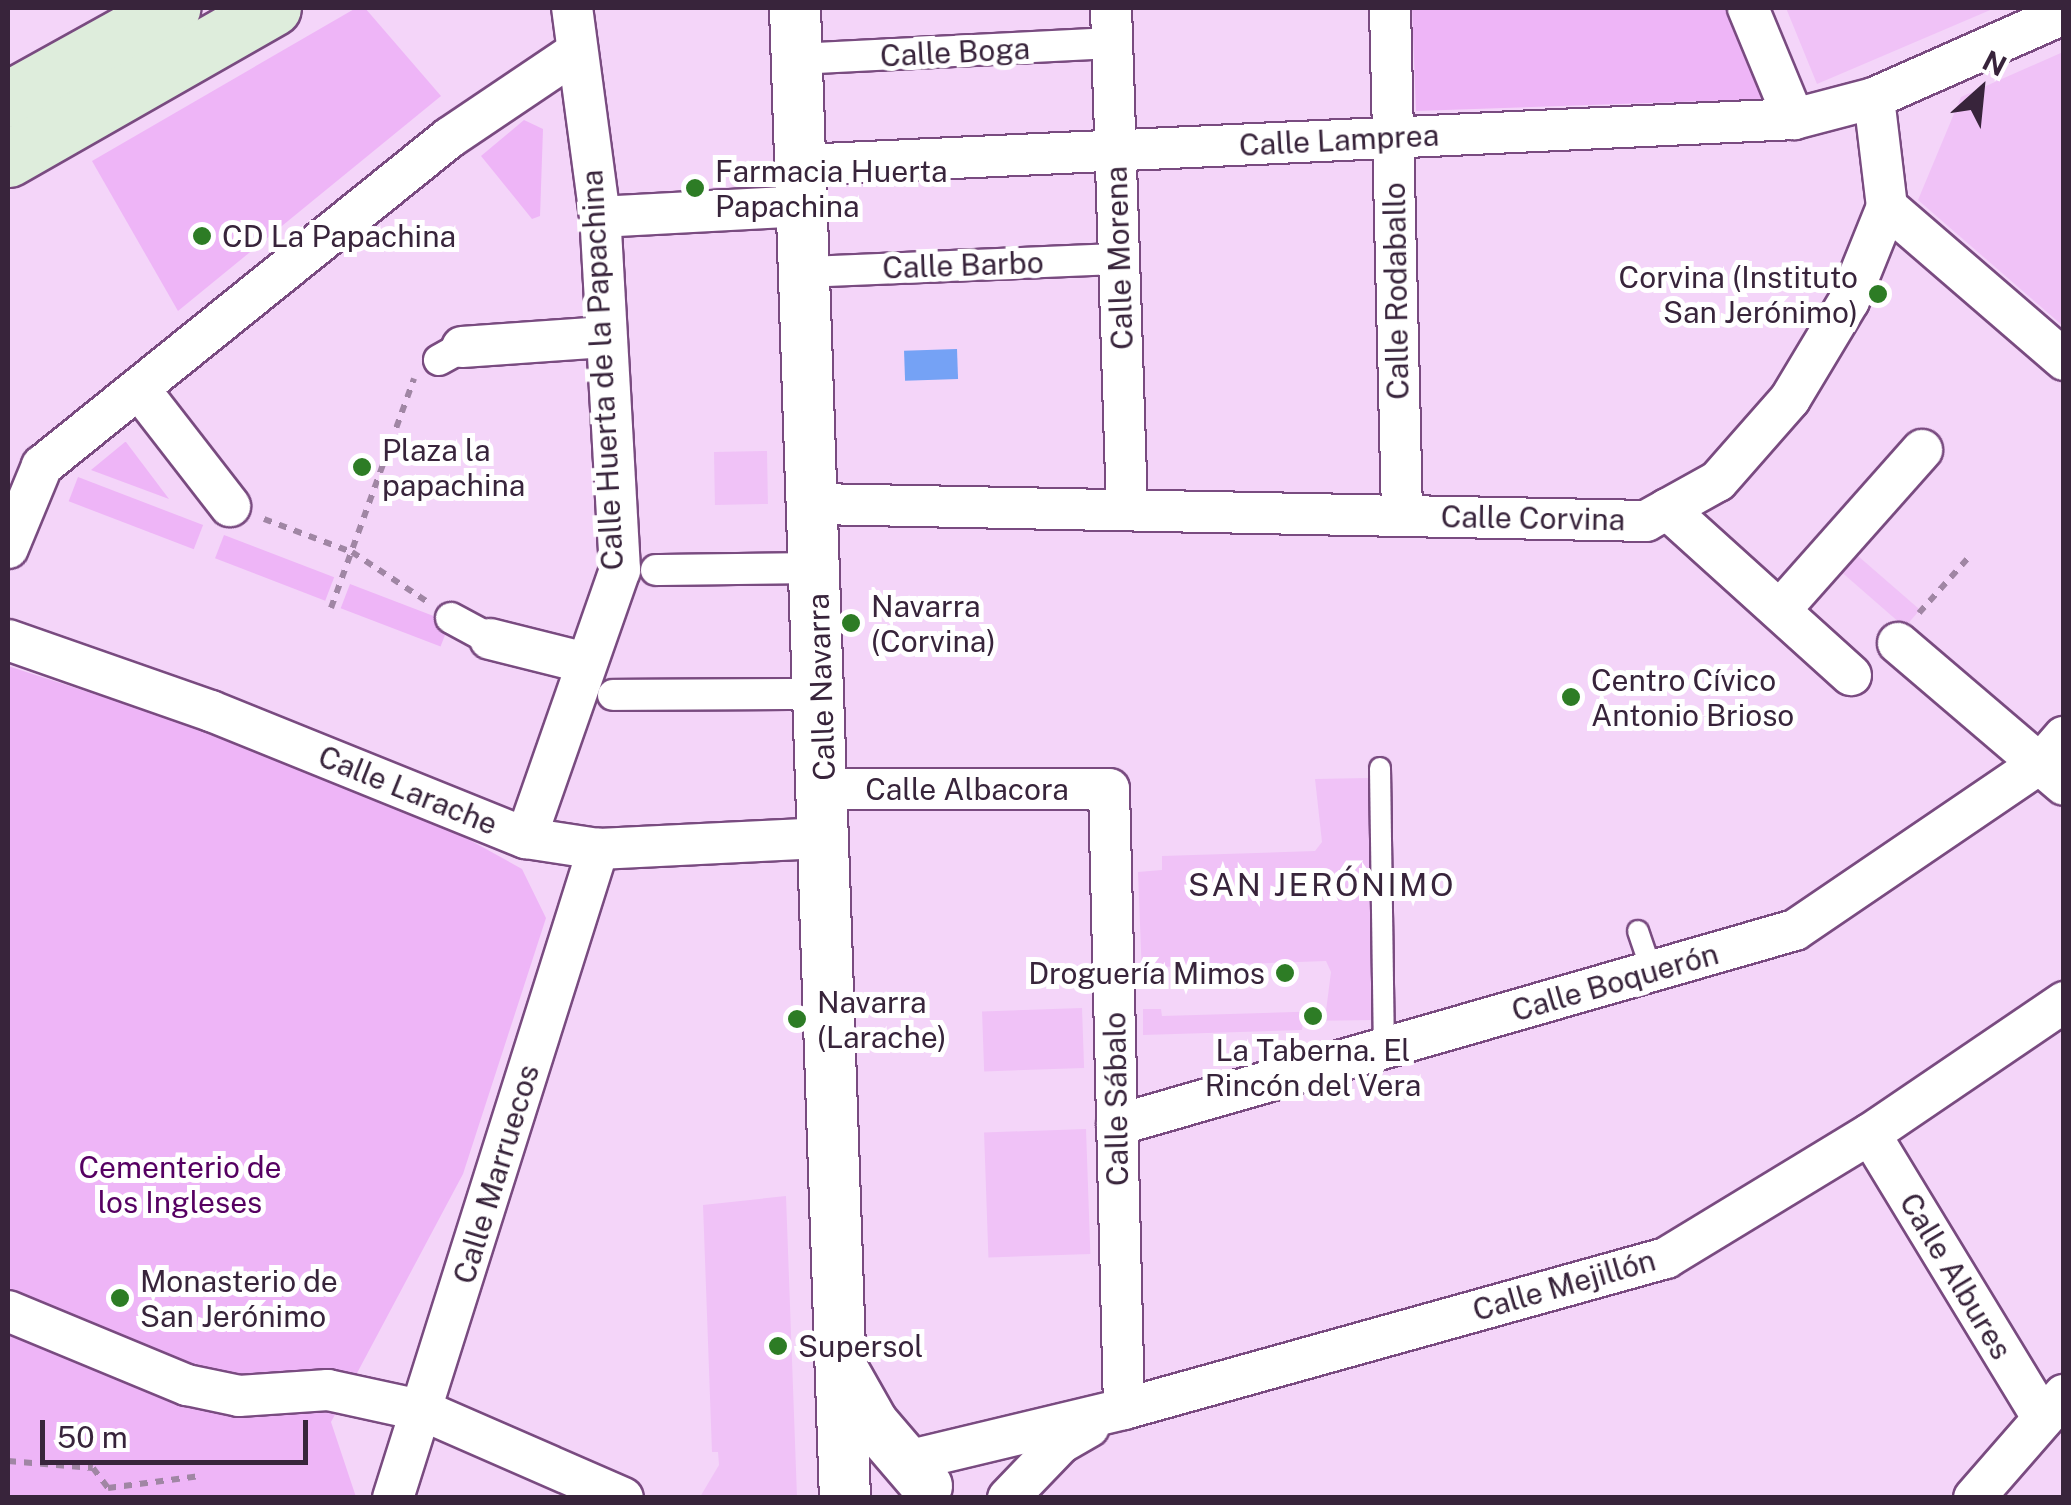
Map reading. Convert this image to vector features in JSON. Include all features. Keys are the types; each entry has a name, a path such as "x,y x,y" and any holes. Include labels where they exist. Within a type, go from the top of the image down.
{"main road":[{"path":"8,99 172,8"},
{"path":"8,158 272,8"}],"street":[{"name":"Calle Huerta de la Papachina","path":"526,838 594,687 640,570 605,337 600,217 572,8"},
{"name":"Calle Navarra","path":"795,8 816,504 845,1498"},
{"name":"Calle Rodaballo","path":"1390,8 1402,515"},
{"path":"1748,8 1794,119"},
{"path":"2064,14 1874,98 1888,208 2064,360"},
{"name":"Calle Boga","path":"797,60 1112,25"},
{"name":"Calle Morena","path":"1112,25 1128,509"},
{"path":"8,548 42,466 449,138 575,52"},
{"name":"Calle Lamprea","path":"600,217 802,186 1116,151 1794,119 1874,98"},
{"name":"Calle Corvina","path":"816,504 1646,521 1718,480 1790,398 1849,301 1888,208"},
{"name":"Calle Barbo","path":"806,272 1119,260"},
{"path":"450,353 605,337"},
{"path":"140,390 230,506"},
{"path":"1780,610 1922,450"},
{"path":"1667,509 1851,675"},
{"path":"640,570 818,568"},
{"path":"451,618 594,687 822,694"},
{"name":"Calle Larache","path":"8,640 211,710 526,838 598,849 825,814"},
{"path":"1898,644 2056,762"},
{"name":"Calle Boquerón","path":"1117,1125 1796,930 2056,762"},
{"name":"Calle Albacora","path":"825,814 1109,789"},
{"name":"Calle Sábalo","path":"1109,789 1124,1409"},
{"name":"Calle Marruecos","path":"393,1498 424,1411 598,849"},
{"name":"Calle Mejillón","path":"916,1486 1124,1409 1666,1258 1870,1134 2064,1002"},
{"name":"Calle Albures","path":"1870,1134 2053,1407"},
{"path":"8,1311 186,1385 239,1396 328,1390 424,1411 622,1498"},
{"name":"Calle Navarra","path":"842,1367 872,1423 916,1486"},
{"path":"1974,1498 2053,1407"},
{"name":"Calle Mejillón","path":"1008,1498 1061,1443 1124,1409"}],"lane":[{"path":"1380,768 1384,1048"},
{"path":"1638,931 1652,972"}],"path":[{"path":"331,608 416,376 450,353"},
{"path":"230,506 352,552 451,618"},
{"path":"1898,644 1968,558"},
{"path":"8,1461 93,1468 108,1488 200,1476"}],"shaded area":[{"path":"1786,8 1995,8 1817,84"},
{"path":"2063,52 2063,326 1918,200 1961,97"},
{"path":"767,451 768,504 715,505 714,452"},
{"path":"1858,556 1920,610 1905,627 1843,573"},
{"path":"1368,778 1375,1020 1303,1021 1302,1030 1143,1035 1143,1009 1161,1009 1162,1016 1326,1011 1331,972 1326,961 1159,967 1159,976 1142,976 1138,872 1162,870 1162,856 1315,851 1322,842 1315,779"},
{"path":"1082,1008 1084,1068 984,1071 982,1011"},
{"path":"1086,1129 1090,1254 988,1257 984,1133"},
{"path":"786,1196 797,1497 700,1497 719,1465 718,1452 712,1452 703,1205"}],"green space":[{"name":"CD La Papachina","path":"356,8 365,8 441,96 178,311 92,161"},
{"path":"1412,8 1728,8 1765,99 1416,111"},
{"path":"524,120 543,129 540,216 532,219 481,156"},
{"path":"126,442 169,499 91,470"},
{"path":"78,477 203,525 194,549 69,501"},
{"path":"224,535 334,577 325,601 215,558"},
{"path":"350,584 450,622 441,647 341,608"},
{"name":"Cementerio de los Ingleses","path":"8,666 230,738 448,828 522,869 546,918 463,1174 331,1422 356,1497 8,1497"}],"water":[{"path":"957,349 958,379 905,381 904,351"}],"place":[{"name":"Farmacia Huerta Papachina","path":"695,188"},
{"name":"CD La Papachina","path":"202,236"},
{"name":"Corvina (Instituto San Jerónimo)","path":"1878,294"},
{"name":"Plaza la papachina","path":"362,467"},
{"name":"Navarra (Corvina)","path":"851,623"},
{"name":"Centro Cívico Antonio Brioso","path":"1571,697"},
{"name":"Droguería Mimos","path":"1285,973"},
{"name":"La Taberna. El Rincón del Vera","path":"1313,1016"},
{"name":"Navarra (Larache)","path":"797,1019"},
{"name":"Monasterio de San Jerónimo","path":"120,1298"},
{"name":"Supersol","path":"778,1346"}],"district":[{"name":"SAN JERÓNIMO","path":"1322,885"}]}
